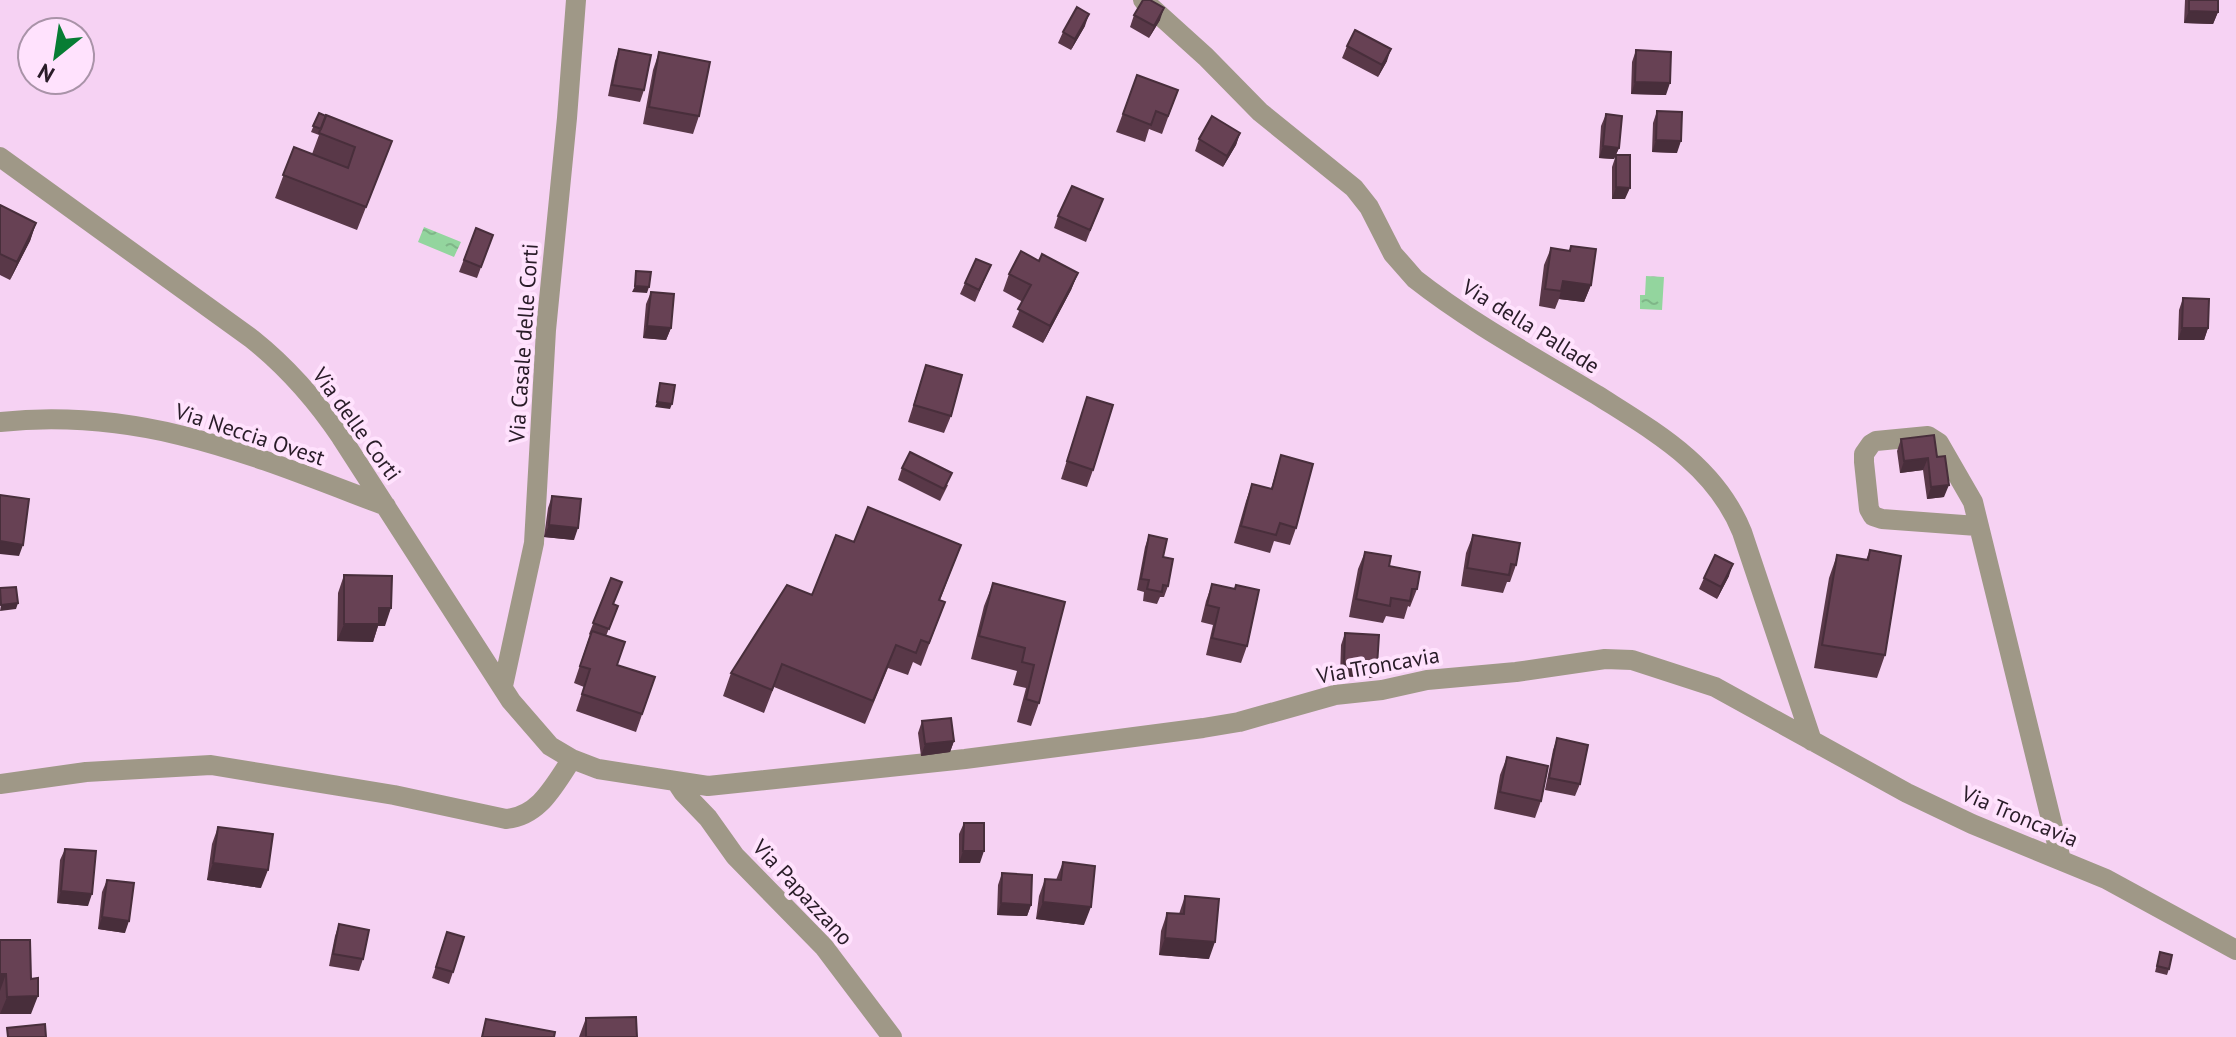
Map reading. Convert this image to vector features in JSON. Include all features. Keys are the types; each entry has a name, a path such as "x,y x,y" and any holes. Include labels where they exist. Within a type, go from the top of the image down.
{"street":[{"name":"Via Casale delle Corti","path":"503,686 534,543 546,330 576,0"},
{"name":"Via della Pallade","path":"1143,0 1260,112 1354,188 1374,215 1393,254 1415,279 1652,430 1713,481 1742,532 1812,741"},
{"name":"Via delle Corti","path":"0,157 263,348 297,380 325,414 503,686"},
{"name":"Via Neccia Ovest","path":"0,422 92,420 162,430 243,452 386,506"},
{"path":"1977,526 1873,516 1869,509 1864,462 1867,449 1876,441 1921,437 1933,439 1969,491 1990,564 2061,860"},
{"name":"Via Troncavia","path":"503,686 511,701 550,746 572,759 598,769 708,786 890,768 1187,730 1239,722 1335,695 1382,690 1427,680 1516,672 1605,659 1632,660 1715,687 1940,809 2151,901 2236,950"},
{"path":"0,784 86,772 211,765 377,791 506,819 523,816 541,805 572,759"},
{"name":"Via Papazzano","path":"677,783 708,818 735,856 830,954 892,1037"}],"water":[{"path":"424,227 461,242 454,257 418,242"},
{"path":"1646,276 1664,277 1662,310 1640,309 1640,295 1645,295"}],"building":[{"path":"1143,0 1150,0 1164,8 1154,26 1134,15"},
{"path":"2189,0 2218,0 2218,12 2189,11"},
{"path":"1077,7 1089,14 1075,39 1063,32"},
{"path":"1355,30 1391,49 1382,65 1347,46"},
{"path":"619,49 651,55 644,90 612,85"},
{"path":"1636,50 1671,52 1670,83 1635,82"},
{"path":"659,52 710,62 699,116 649,107"},
{"path":"1137,75 1178,90 1168,116 1156,111 1151,125 1123,114"},
{"path":"1657,111 1682,112 1681,141 1656,140"},
{"path":"319,113 326,116 321,129 313,126"},
{"path":"1606,114 1622,116 1619,148 1603,146"},
{"path":"326,115 392,141 366,207 283,175 294,147 348,168 355,147 319,133"},
{"path":"1212,116 1240,133 1227,156 1199,139"},
{"path":"1616,155 1630,155 1630,188 1616,187"},
{"path":"1072,186 1103,199 1090,230 1058,216"},
{"path":"0,205 36,223 17,262 0,254"},
{"path":"476,228 493,235 481,267 464,260"},
{"path":"1571,246 1596,249 1591,285 1563,281 1561,291 1545,289 1551,248 1570,251"},
{"path":"1021,251 1039,261 1042,254 1078,273 1050,326 1018,309 1031,285 1009,274"},
{"path":"976,259 991,265 979,290 965,283"},
{"path":"636,271 651,272 649,287 635,286"},
{"path":"651,292 674,294 671,328 647,326"},
{"path":"2183,298 2209,299 2208,328 2182,328"},
{"path":"926,365 962,375 951,416 914,405"},
{"path":"660,383 675,385 672,404 657,402"},
{"path":"1087,397 1113,405 1093,470 1067,461"},
{"path":"1934,435 1937,457 1945,456 1949,485 1931,487 1928,458 1904,461 1901,439"},
{"path":"910,452 952,473 944,489 902,468"},
{"path":"1281,455 1313,464 1296,528 1280,523 1276,535 1241,526 1252,484 1272,489"},
{"path":"0,495 29,499 23,545 0,541"},
{"path":"552,496 581,499 578,528 549,525"},
{"path":"868,507 961,545 939,600 945,602 929,643 921,640 916,653 896,645 873,701 782,664 772,690 731,673 787,585 812,595 836,535 854,542"},
{"path":"1149,535 1167,539 1163,557 1173,559 1168,586 1163,585 1162,592 1147,589 1149,580 1141,579"},
{"path":"1473,535 1520,543 1516,565 1511,564 1509,575 1467,568"},
{"path":"1870,550 1901,556 1885,655 1822,645 1837,555 1868,560"},
{"path":"1365,552 1391,556 1389,566 1420,572 1417,589 1412,589 1410,601 1391,598 1390,606 1356,599"},
{"path":"1715,555 1733,564 1721,587 1704,578"},
{"path":"344,575 392,576 391,608 379,608 379,624 344,624"},
{"path":"611,578 622,582 613,604 618,606 609,629 593,623"},
{"path":"993,583 1065,602 1039,703 1026,699 1034,665 1022,662 1025,648 979,636"},
{"path":"1212,584 1259,590 1247,646 1212,638 1219,608 1207,605"},
{"path":"16,587 18,603 1,605 0,588"},
{"path":"592,631 625,642 617,665 655,677 642,714 582,694 590,669 580,666"},
{"path":"1345,633 1379,635 1377,666 1344,664"},
{"path":"951,718 954,741 925,744 922,721"},
{"path":"1557,738 1588,745 1580,784 1549,778"},
{"path":"1507,757 1548,766 1541,801 1500,792"},
{"path":"964,823 984,823 984,851 963,851"},
{"path":"218,827 273,834 268,870 213,863"},
{"path":"65,849 96,851 92,894 61,891"},
{"path":"1063,862 1095,866 1091,907 1043,902 1045,879 1061,880"},
{"path":"1002,873 1032,875 1031,905 1001,903"},
{"path":"107,880 134,883 129,921 102,917"},
{"path":"1185,896 1219,899 1215,942 1165,938 1167,913 1184,914"},
{"path":"339,924 369,930 363,959 333,954"},
{"path":"447,932 464,937 453,972 436,967"},
{"path":"0,940 30,940 31,979 38,978 38,996 7,997 6,974 0,974"},
{"path":"2160,952 2172,955 2169,969 2157,966"},
{"path":"636,1017 637,1037 586,1037 586,1018"},
{"path":"486,1019 555,1032 554,1037 482,1037"},
{"path":"45,1024 46,1037 8,1037 7,1028"}]}
